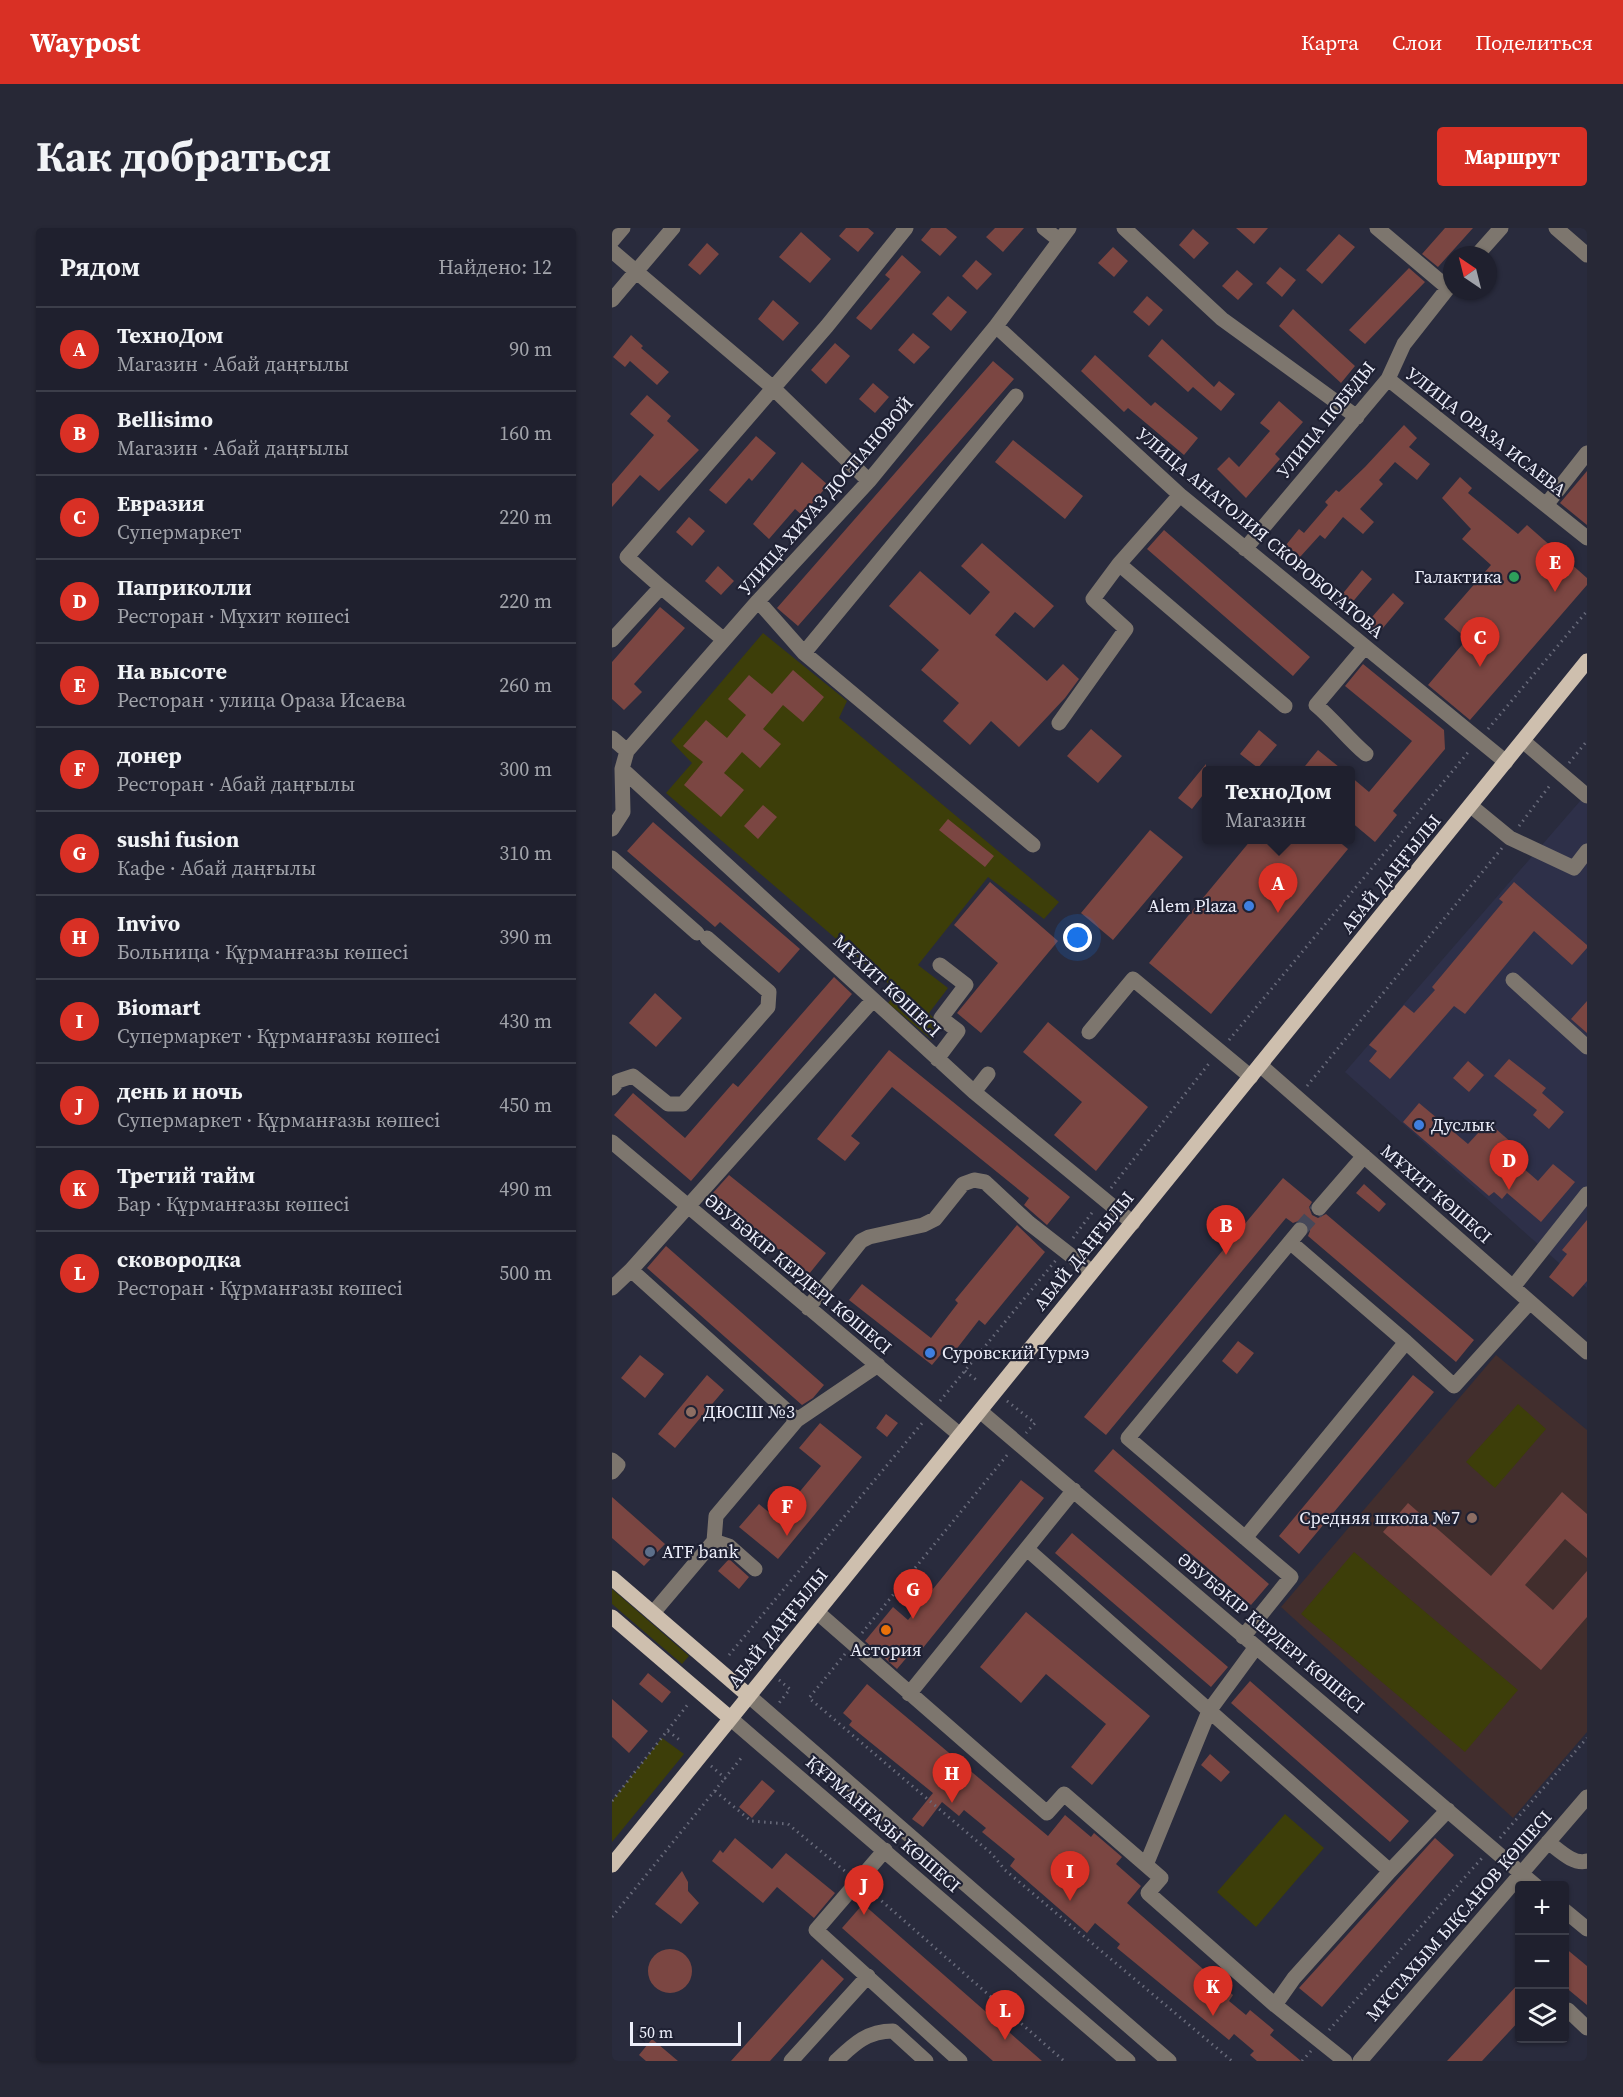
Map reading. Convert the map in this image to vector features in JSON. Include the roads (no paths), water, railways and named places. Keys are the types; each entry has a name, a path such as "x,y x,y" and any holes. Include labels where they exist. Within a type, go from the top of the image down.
{"main road":[{"name":"АБАЙ ДАҢҒЫЛЫ","path":"612,1865 1587,663"},
{"path":"612,1578 749,1696"},
{"name":"ҚҰРМАНҒАЗЫ КӨШЕСІ","path":"612,1617 730,1718"}],"street":[{"path":"612,241 623,228"},
{"path":"612,300 673,228"},
{"path":"724,640 627,558 772,387 827,326 906,228"},
{"path":"1044,228 1059,240"},
{"name":"УЛИЦА ХИУАЗ ДОСПАНОВОЙ","path":"612,830 623,812 622,769 627,751 758,601 869,481 996,326 1069,228"},
{"path":"1124,228 1222,319 1357,417"},
{"path":"1377,228 1443,280"},
{"path":"1485,246 1501,228"},
{"path":"1556,228 1587,255"},
{"path":"612,251 772,387 869,481"},
{"name":"УЛИЦА ПОБЕДЫ","path":"1245,549 1388,379 1404,344 1443,294"},
{"name":"УЛИЦА АНАТОЛИЯ СКОРОБОГАТОВА","path":"996,326 1180,495 1506,762"},
{"name":"УЛИЦА ОРАЗА ИСАЕВА","path":"1388,379 1587,538"},
{"path":"804,653 1016,396"},
{"path":"1546,505 1587,453"},
{"path":"1059,723 1126,629 1093,598 1119,564 1180,495"},
{"path":"1119,564 1285,706"},
{"path":"612,640 661,587"},
{"path":"758,601 804,653 1033,845"},
{"path":"1364,648 1316,705 1332,718 1345,736 1366,754"},
{"path":"612,738 627,751"},
{"path":"1523,741 1587,796"},
{"name":"МҰХИТ КӨШЕСІ","path":"622,769 974,1092 1133,1222"},
{"path":"1471,806 1510,838 1574,868 1587,851"},
{"path":"612,858 769,993 768,1007 683,1104 668,1104 633,1076 618,1081 612,1088"},
{"path":"937,1059 958,1031 941,1018 966,985 940,965"},
{"name":"МҰХИТ КӨШЕСІ","path":"1089,1032 1133,979 1219,1051 1256,1071 1364,1156 1530,1302 1585,1347"},
{"path":"1513,980 1587,1047"},
{"path":"612,1288 631,1270 873,1000"},
{"path":"974,1092 988,1074"},
{"name":"ӘБУБӘКІР КЕРДЕРІ КӨШЕСІ","path":"612,1142 960,1435"},
{"path":"1319,1208 1364,1156"},
{"path":"808,1308 861,1241 869,1237 923,1226 935,1219 963,1184 974,1180 985,1182 1029,1223 1092,1272"},
{"path":"1513,1287 1587,1194"},
{"path":"1243,1637 1291,1577 1128,1438 1300,1230"},
{"path":"1290,1242 1454,1386 1530,1302"},
{"path":"631,1270 796,1420"},
{"path":"1245,1538 1406,1342"},
{"path":"653,1613 714,1541 716,1516 796,1420 878,1365"},
{"name":"ӘБУБӘКІР КЕРДЕРІ КӨШЕСІ","path":"980,1411 1531,1881"},
{"path":"612,1460 618,1465 612,1472"},
{"path":"909,1694 1028,1550 1074,1490"},
{"path":"714,1541 729,1546 755,1569"},
{"path":"1028,1550 1390,1871"},
{"path":"817,1612 855,1642 909,1694 1047,1813 1064,1794 1161,1878 1148,1893 1275,2005 1345,2061"},
{"path":"1146,1865 1209,1711 1256,1647"},
{"path":"749,1696 1169,2061"},
{"name":"ҚҰРМАНҒАЗЫ КӨШЕСІ","path":"730,1718 1128,2061"},
{"name":"МҰСТАХЫМ ЫҚСАНОВ КӨШЕСІ","path":"1360,2061 1587,1797"},
{"path":"1275,2005 1294,1978 1448,1810"},
{"path":"1548,1842 1569,1858 1581,1863 1587,1861"},
{"path":"885,1850 816,1930 960,2061"},
{"path":"1569,1914 1587,1929"},
{"path":"791,2061 867,1976"},
{"path":"1569,2011 1587,2028"},
{"path":"836,2061 859,2039 893,2031 926,2061"}],"tunnel":[{"path":"1300,1230 1319,1208"}],"place":[{"name":"Галактика","path":"1514,577"},
{"name":"На высоте","path":"1555,592"},
{"name":"Евразия","path":"1480,667"},
{"name":"Alem Plaza","path":"1249,906"},
{"name":"ТехноДом","path":"1278,913"},
{"name":"Дуслык","path":"1419,1125"},
{"name":"Паприколли","path":"1509,1190"},
{"name":"Bellisimo","path":"1226,1255"},
{"name":"Суровский Гурмэ","path":"930,1353"},
{"name":"ДЮСШ №3","path":"691,1412"},
{"name":"Средняя школа №7","path":"1472,1518"},
{"name":"донер","path":"787,1536"},
{"name":"ATF bank","path":"650,1552"},
{"name":"sushi fusion","path":"913,1619"},
{"name":"Астория","path":"886,1630"},
{"name":"Invivo","path":"952,1803"},
{"name":"Biomart","path":"1070,1901"},
{"name":"день и ночь","path":"864,1915"},
{"name":"Третий тайм","path":"1213,2016"},
{"name":"сковородка","path":"1005,2040"}]}
